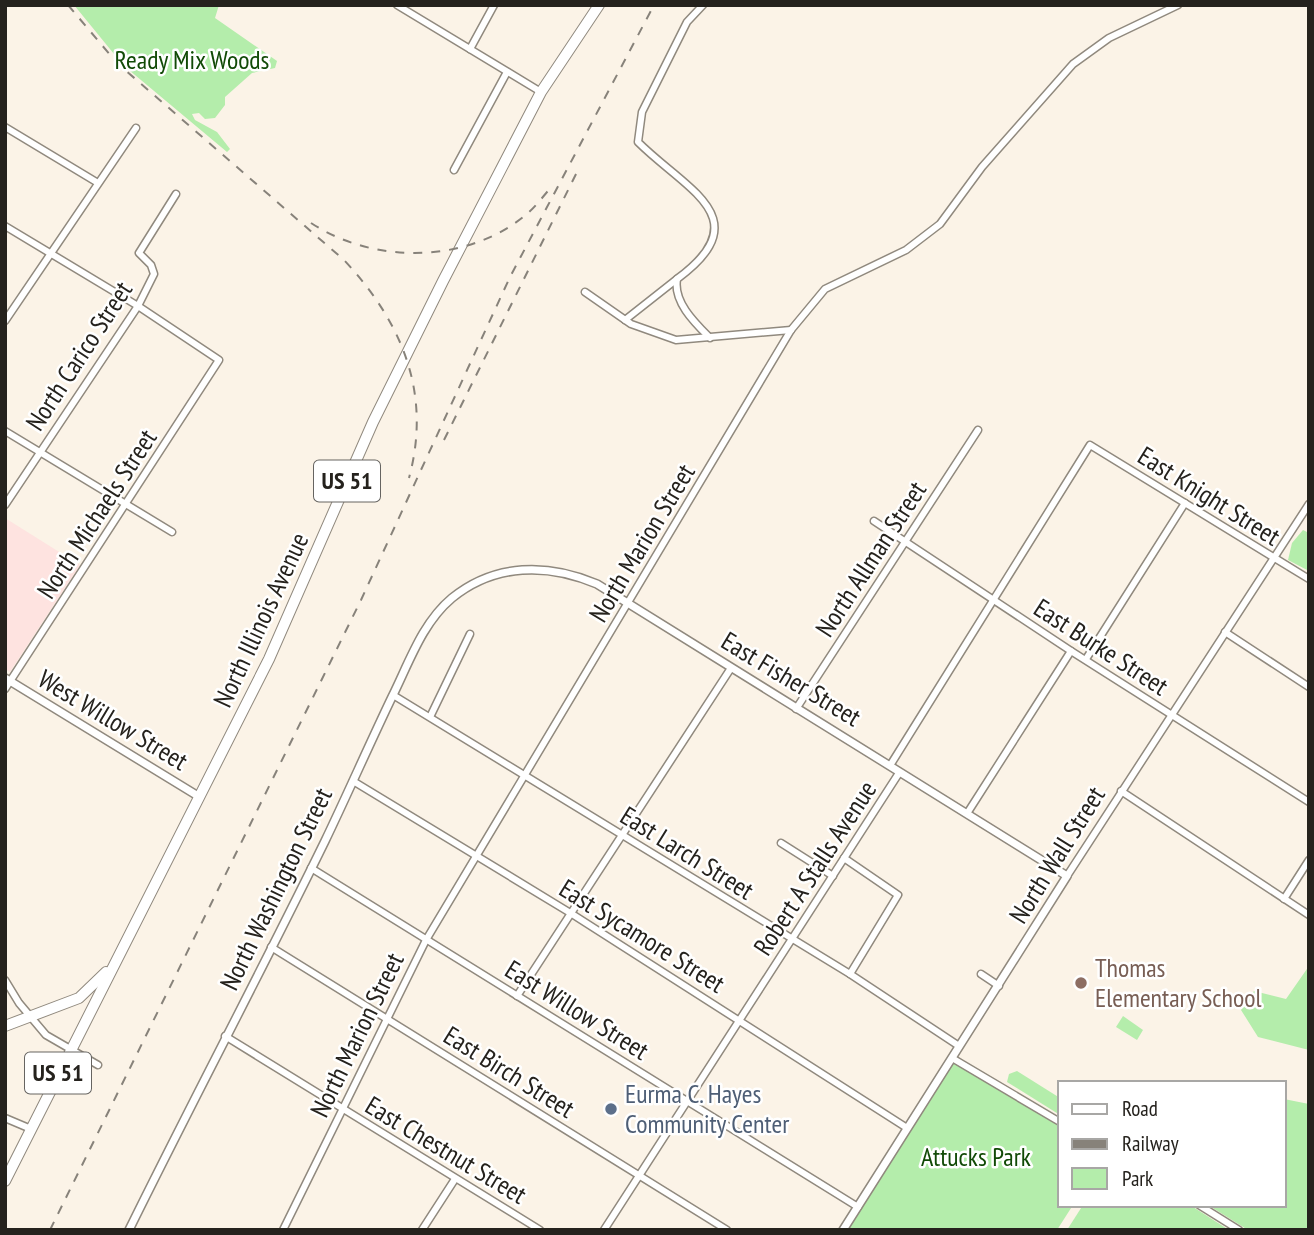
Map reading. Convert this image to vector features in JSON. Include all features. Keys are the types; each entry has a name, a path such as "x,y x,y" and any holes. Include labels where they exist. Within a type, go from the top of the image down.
{"main road":[{"name":"North Illinois Avenue","path":"5,1181 268,659 379,410 541,92 595,7"},
{"name":"US 51","path":"5,1026 79,998 94,987 111,967"}],"street":[{"path":"397,5 541,92"},
{"path":"470,49 494,5"},
{"path":"625,320 708,253 715,231 714,216 699,196 638,142 642,113 687,22 703,5"},
{"name":"North Marion Street","path":"283,1230 385,1018 426,940 791,330 825,289 906,250 940,224 982,167 1080,58 1109,38 1178,5"},
{"path":"454,170 507,72"},
{"path":"5,127 99,183"},
{"path":"5,321 53,255 136,128"},
{"name":"North Carico Street","path":"5,505 138,306 154,274 151,265 139,253 176,194"},
{"path":"5,226 138,306"},
{"path":"677,279 676,289 688,314 710,338"},
{"path":"585,292 625,320 676,340 791,330"},
{"name":"North Michaels Street","path":"5,689 8,680 126,505 219,360 138,306"},
{"name":"North Allman Street","path":"796,709 978,430"},
{"path":"5,431 172,532"},
{"name":"East Knight Street","path":"1090,445 1273,560 1309,579"},
{"name":"Robert A Stalls Avenue","path":"891,764 992,598 1090,445"},
{"path":"1086,659 1185,503"},
{"name":"North Wall Street","path":"843,1230 1121,791 1309,504"},
{"name":"East Burke Street","path":"874,521 1170,715 1309,802"},
{"name":"East Fisher Street","path":"478,583 504,572 549,568 597,584 796,709 891,764 899,773 968,812 1067,876"},
{"name":"North Washington Street","path":"129,1230 312,868 421,638 442,607 478,583"},
{"path":"1224,632 1309,687"},
{"path":"431,715 470,634"},
{"path":"968,812 1071,651"},
{"path":"517,996 731,668"},
{"name":"West Willow Street","path":"8,680 198,796"},
{"name":"East Larch Street","path":"393,695 431,715 792,941 850,974 959,1046"},
{"name":"Robert A Stalls Avenue","path":"604,1230 899,773"},
{"name":"East Sycamore Street","path":"353,780 572,914 907,1128"},
{"path":"1121,791 1309,915"},
{"path":"781,843 833,876"},
{"path":"844,858 898,895 850,974"},
{"path":"1284,899 1309,860"},
{"name":"East Willow Street","path":"312,868 858,1207"},
{"name":"East Birch Street","path":"271,947 727,1230"},
{"path":"981,974 999,986"},
{"path":"5,980 19,1003 55,1042 98,1065"},
{"name":"East Chestnut Street","path":"226,1036 540,1230"},
{"path":"952,1058 1058,1121"},
{"path":"5,1118 30,1129"},
{"path":"422,1230 455,1179"},
{"path":"1202,1207 1239,1230"}],"shaded area":[{"path":"5,518 80,565 10,672 5,669"}],"green space":[{"name":"Ready Mix Woods","path":"74,5 219,5 215,18 277,61 275,68 252,73 225,97 225,105 215,118 205,119 199,113 192,114 195,120 217,132 230,149 227,152 123,65"},
{"path":"1303,530 1309,533 1309,571 1288,560 1292,543"},
{"path":"1309,966 1309,1050 1258,1037 1241,1010 1254,991 1286,999"},
{"path":"1123,1016 1143,1030 1137,1040 1116,1027"},
{"name":"Attucks Park","path":"952,1058 1058,1121 1058,1207 1072,1207 1057,1230 841,1230"},
{"path":"1017,1071 1058,1097 1058,1114 1007,1082 1009,1074"},
{"path":"1286,1099 1309,1104 1309,1230 1248,1230 1211,1207 1286,1207"},
{"path":"1082,1207 1193,1207 1229,1230 1067,1230"}],"railway":[{"path":"68,5 117,63 344,260 382,308 407,360 414,388 417,417 409,478"},
{"path":"50,1230 361,600 510,277 654,5"},
{"path":"444,440 578,170"},
{"path":"311,223 336,237 392,252 450,250 478,242 504,230 528,213 553,185"}],"place":[{"name":"Thomas Elementary School","path":"1081,983"},
{"name":"Eurma C. Hayes Community Center","path":"611,1109"}]}
